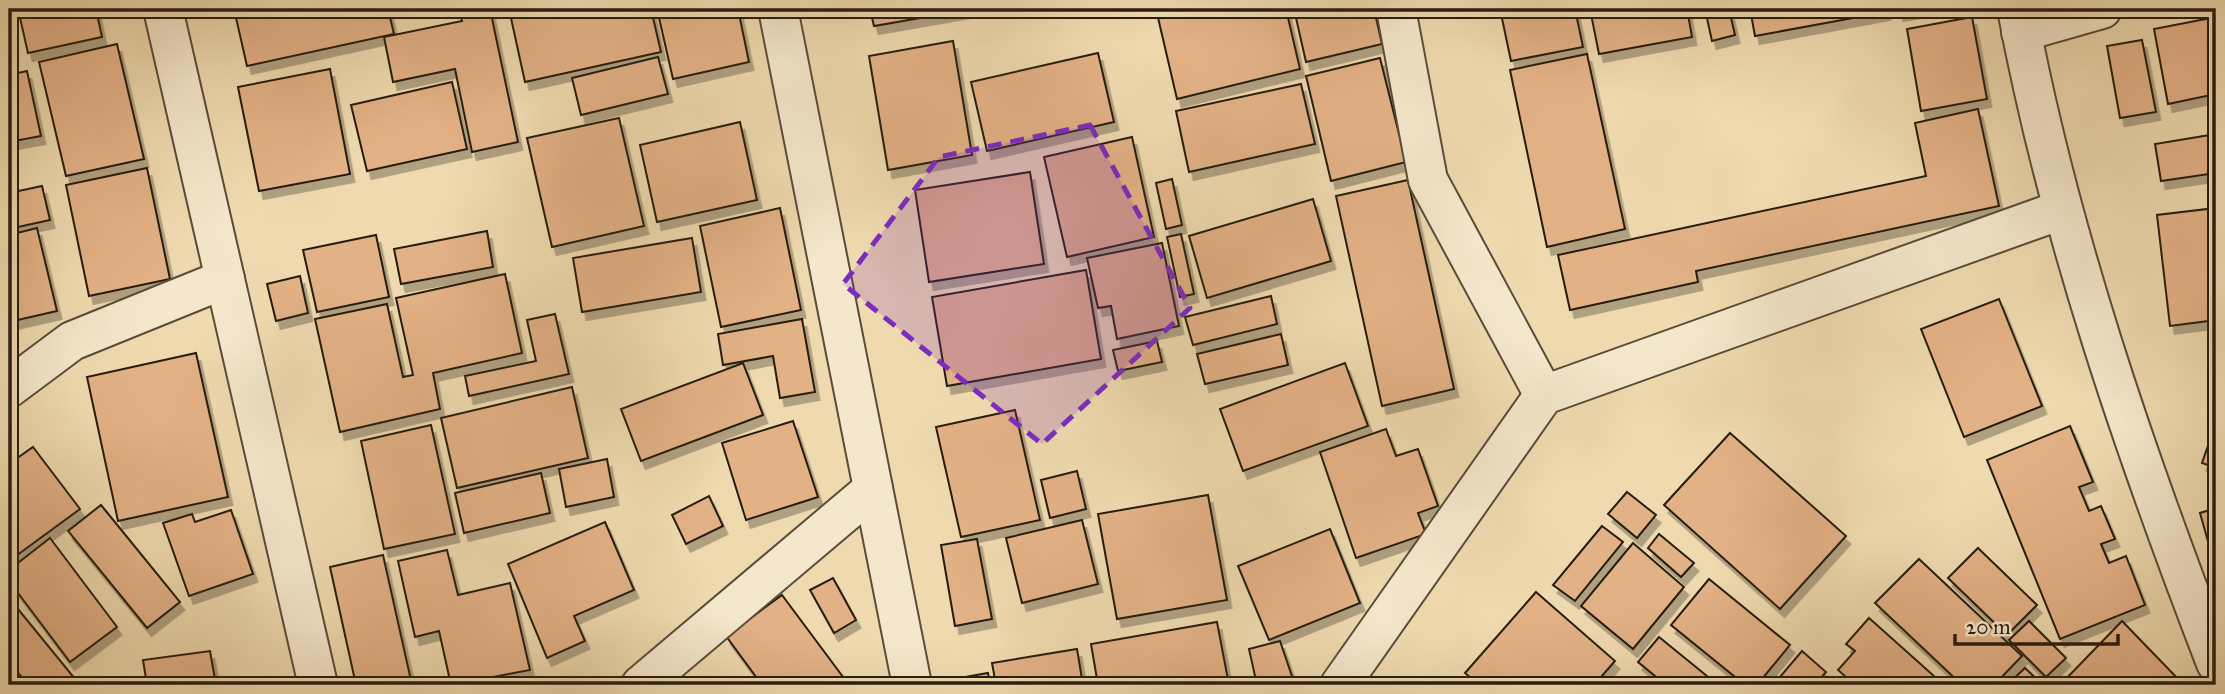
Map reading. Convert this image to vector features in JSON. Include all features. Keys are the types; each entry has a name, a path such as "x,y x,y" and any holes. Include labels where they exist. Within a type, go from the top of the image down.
{"street":[{"path":"163,9 318,685"},
{"path":"778,9 912,685"},
{"path":"1396,9 1428,180 1544,395"},
{"path":"2102,9 2019,20 2062,210 2160,519 2216,663"},
{"path":"1340,685 1544,395 2062,210"},
{"path":"9,388 72,341 225,279"},
{"path":"641,685 873,489"}],"highlighted area":[{"path":"1090,125 1190,308 1042,444 843,284 939,157"}],"building":[{"path":"18,9 96,9 102,37 28,53"},
{"path":"234,9 388,9 394,34 247,66"},
{"path":"459,9 490,9 518,142 472,152 455,69 393,82 384,37 462,21"},
{"path":"509,9 651,9 661,52 525,82"},
{"path":"657,9 738,9 749,62 673,79"},
{"path":"870,9 972,9 874,26"},
{"path":"1156,9 1286,9 1300,69 1177,99"},
{"path":"1294,9 1374,9 1382,44 1306,62"},
{"path":"1500,9 1575,9 1583,47 1511,61"},
{"path":"1590,9 1687,9 1692,37 1599,54"},
{"path":"1705,9 1729,9 1735,35 1712,41"},
{"path":"1750,9 1886,9 1886,12 1755,36"},
{"path":"1898,9 1923,9 1899,13"},
{"path":"1972,17 1987,99 1921,111 1907,29"},
{"path":"2216,17 2216,94 2168,104 2154,29"},
{"path":"2142,40 2156,112 2120,118 2107,46"},
{"path":"953,41 972,155 888,170 869,56"},
{"path":"117,44 144,159 66,176 39,62"},
{"path":"1098,53 1114,122 987,151 971,82"},
{"path":"1587,54 1625,229 1547,247 1510,70"},
{"path":"658,57 668,94 581,115 572,78"},
{"path":"1380,58 1406,162 1331,181 1306,76"},
{"path":"330,69 350,174 259,191 238,87"},
{"path":"27,71 41,136 9,142 9,75"},
{"path":"452,82 467,149 367,171 351,105"},
{"path":"1301,84 1315,144 1189,172 1176,111"},
{"path":"1978,109 1999,206 1696,271 1698,282 1570,310 1558,255 1926,176 1915,123"},
{"path":"619,118 644,226 552,247 527,138"},
{"path":"740,122 757,200 657,222 640,145"},
{"path":"2216,134 2216,173 2161,181 2155,144"},
{"path":"1132,137 1154,237 1067,257 1044,157"},
{"path":"9,166 14,190 9,191"},
{"path":"147,168 170,279 89,296 66,185"},
{"path":"1030,172 1044,264 929,282 915,190"},
{"path":"1172,179 1182,225 1166,229 1156,183"},
{"path":"1408,180 1454,389 1382,406 1336,196"},
{"path":"42,186 50,220 9,229 9,193"},
{"path":"1313,199 1331,261 1207,298 1189,236"},
{"path":"780,208 801,310 721,327 700,226"},
{"path":"2216,208 2216,320 2170,326 2157,215"},
{"path":"37,228 57,311 9,322 9,235"},
{"path":"487,231 493,267 401,284 394,249"},
{"path":"1181,234 1194,294 1180,297 1167,237"},
{"path":"376,235 389,297 317,312 303,250"},
{"path":"692,238 701,292 582,312 573,258"},
{"path":"1162,243 1179,326 1117,339 1111,306 1098,308 1087,258"},
{"path":"1086,270 1101,359 947,386 932,297"},
{"path":"505,274 522,353 433,373 440,409 340,432 315,319 387,304 403,377 413,375 396,298"},
{"path":"300,276 308,313 276,321 267,284"},
{"path":"1271,296 1277,324 1193,345 1185,317"},
{"path":"1999,299 2042,406 1964,437 1921,329"},
{"path":"555,314 569,374 469,396 465,376 536,361 527,320"},
{"path":"802,319 815,392 780,398 773,356 723,365 718,334"},
{"path":"1281,334 1288,365 1205,384 1197,354"},
{"path":"1157,341 1162,362 1118,371 1113,350"},
{"path":"196,353 228,497 118,521 87,377"},
{"path":"743,363 763,415 641,461 621,409"},
{"path":"1345,363 1368,426 1243,471 1220,409"},
{"path":"572,387 588,458 457,488 441,418"},
{"path":"1015,410 1040,520 961,537 936,427"},
{"path":"793,421 818,497 746,520 722,443"},
{"path":"2216,423 2216,468 2202,463"},
{"path":"431,425 455,534 384,549 361,441"},
{"path":"2070,426 2093,482 2079,487 2089,511 2101,506 2115,539 2101,544 2109,563 2126,556 2145,605 2060,639 1987,460"},
{"path":"1386,429 1396,456 1418,449 1438,506 1418,513 1426,534 1356,558 1320,452"},
{"path":"1730,433 1846,536 1780,609 1664,505"},
{"path":"33,447 80,509 9,561 9,464"},
{"path":"607,459 614,497 566,507 559,469"},
{"path":"1077,471 1086,509 1050,518 1041,480"},
{"path":"541,473 550,513 464,533 455,493"},
{"path":"1627,492 1656,515 1637,538 1608,514"},
{"path":"1208,495 1227,600 1117,619 1098,514"},
{"path":"709,496 723,526 686,544 672,515"},
{"path":"101,505 180,602 147,628 68,531"},
{"path":"2216,508 2216,570 2200,513"},
{"path":"231,510 253,574 189,596 163,523 192,514 195,522"},
{"path":"1082,520 1098,584 1022,603 1006,538"},
{"path":"605,522 634,590 574,616 585,641 547,658 508,564"},
{"path":"1602,526 1623,542 1575,601 1553,585"},
{"path":"1330,529 1360,603 1269,640 1238,566"},
{"path":"1659,534 1694,563 1681,577 1648,548"},
{"path":"50,538 117,627 70,662 9,581 9,570"},
{"path":"977,539 992,619 955,626 941,545"},
{"path":"1633,543 1684,587 1633,649 1581,606"},
{"path":"1978,548 2037,605 2007,635 1948,578"},
{"path":"447,550 458,595 510,583 530,670 451,685 439,631 415,637 398,561"},
{"path":"383,555 412,685 356,685 330,567"},
{"path":"1919,559 2022,656 1994,685 1962,685 1875,603"},
{"path":"833,578 856,620 834,633 810,590"},
{"path":"1709,579 1790,645 1757,685 1745,685 1671,625"},
{"path":"1536,592 1615,661 1594,685 1479,685 1465,673"},
{"path":"782,595 849,685 762,685 726,636"},
{"path":"9,598 80,685 28,685 9,661"},
{"path":"1869,618 1944,685 1855,685 1838,670 1855,651 1846,644"},
{"path":"2029,621 2066,658 2046,677 2009,640"},
{"path":"2122,621 2182,683 2060,685"},
{"path":"1217,622 1229,685 1098,685 1091,644"},
{"path":"1659,637 1718,685 1666,685 1638,662"},
{"path":"1280,641 1295,685 1257,685 1249,649"},
{"path":"1077,649 1083,685 996,685 992,663"},
{"path":"210,651 216,685 147,685 143,660"},
{"path":"1802,651 1826,672 1815,685 1773,685"},
{"path":"2025,668 2043,685 2007,685"},
{"path":"988,673 990,685 949,685 948,680"}]}
